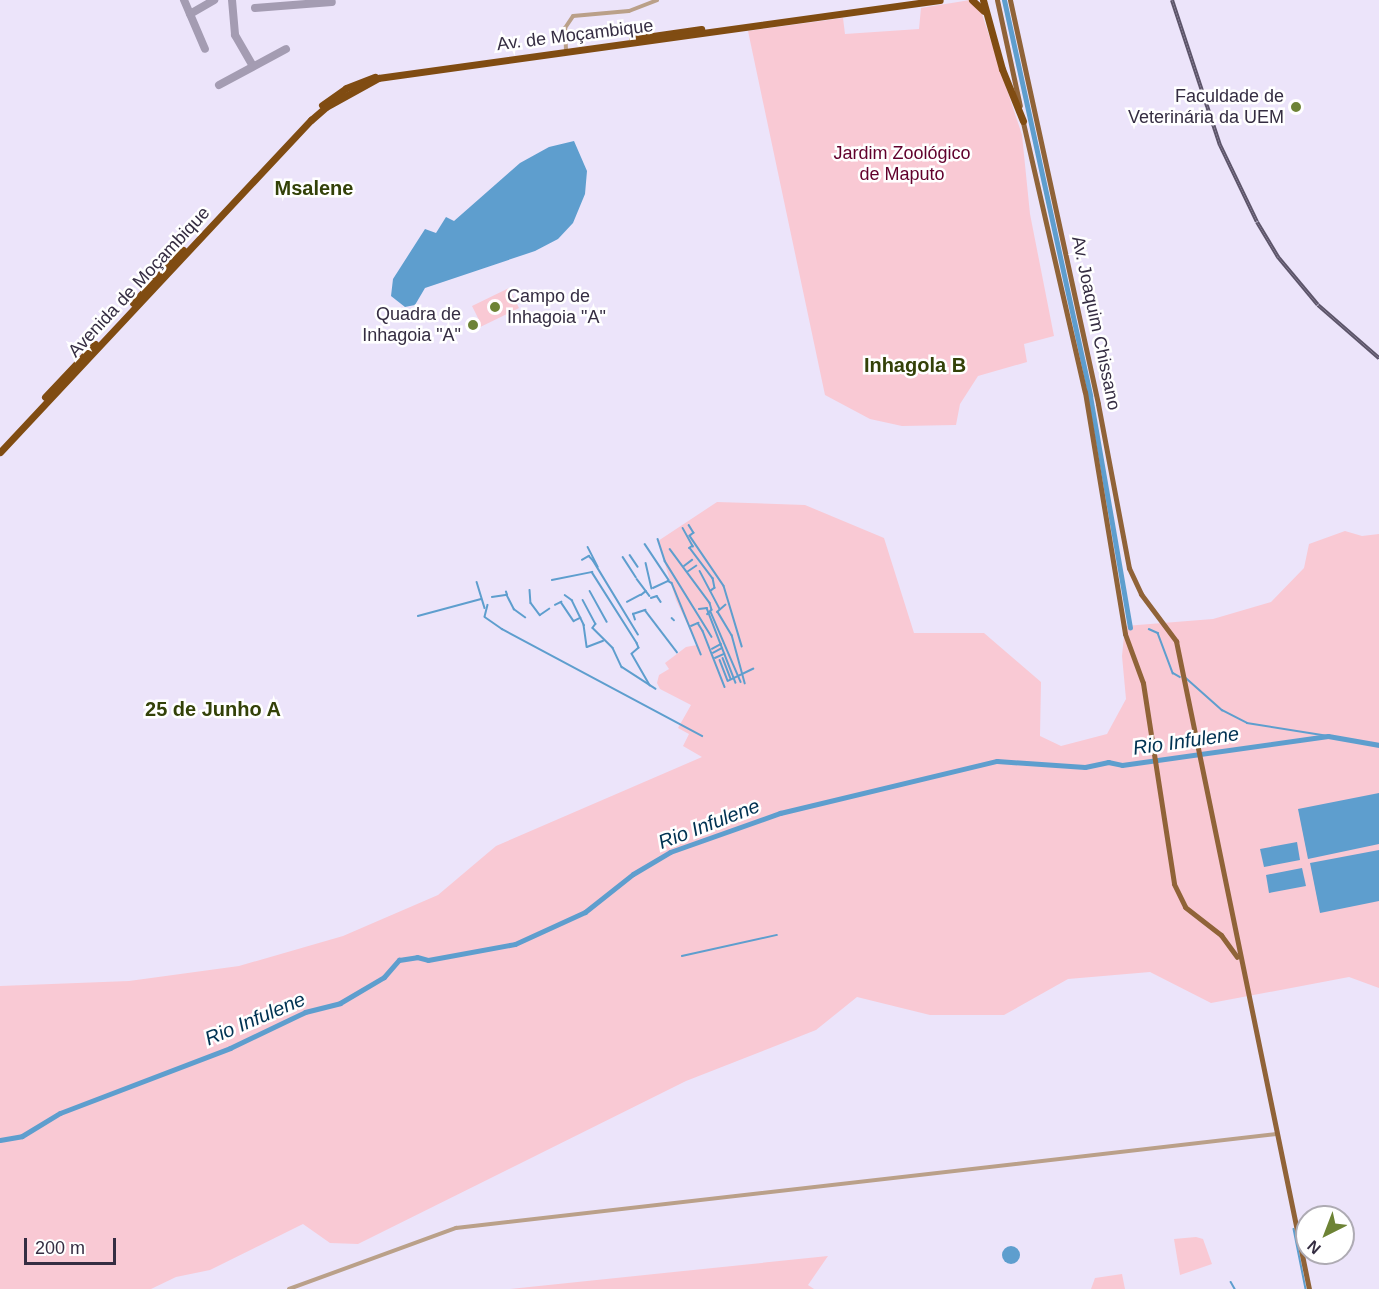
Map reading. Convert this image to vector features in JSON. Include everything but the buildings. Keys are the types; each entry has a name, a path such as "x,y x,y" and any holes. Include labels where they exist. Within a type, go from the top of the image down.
{"highway":[{"name":"Av. de Moçambique","path":"249,183 312,114 354,83 411,70 909,0"},
{"name":"Av. de Moçambique","path":"566,49 670,39 940,0"},
{"path":"972,0 986,13"},
{"path":"983,0 1023,121"},
{"name":"Avenida de Moçambique","path":"48,398 249,183"},
{"path":"0,445 48,398"},
{"path":"0,452 48,398"}],"main road":[{"name":"Av. Joaquim Chissano","path":"998,0 1023,121 1085,392 1112,539 1128,646 1143,683 1176,892 1194,916 1221,935"},
{"name":"Av. Joaquim Chissano","path":"1010,0 1096,393 1123,538 1135,584 1176,641 1235,927"},
{"path":"1112,539 1123,538"},
{"path":"1241,964 1221,935 1235,927 1309,1289"}],"street":[{"path":"566,49 565,28 573,16 629,11 657,0"},
{"path":"289,1289 425,1237 465,1226 1277,1134"}],"green space":[{"name":"Jardim Zoológico de Maputo","path":"970,0 979,5 1022,135 1030,214 1054,336 1024,344 1027,362 978,376 960,404 956,425 902,426 870,419 825,395 748,31 843,18 845,34 919,29 921,8"},
{"name":"Campo de Inhagoia \"A\"","path":"509,288 519,308 470,332 465,326 476,318 480,322 472,306"},
{"path":"717,502 805,505 884,538 914,633 984,633 1041,682 1040,736 1061,746 1107,734 1126,699 1122,656 1125,626 1213,619 1271,602 1304,568 1309,544 1345,531 1362,536 1379,534 1379,988 1349,977 1211,1003 1150,972 1068,979 1004,1015 930,1015 857,997 816,1030 686,1081 358,1244 330,1243 303,1224 210,1270 176,1277 151,1289 0,1289 0,986 129,981 239,966 343,936 438,895 496,846 702,757 683,746 689,734 678,728 691,705 660,689 657,683 659,675 669,669 665,663 686,647 697,645 676,600 658,541"},
{"path":"1196,1237 1203,1239 1212,1264 1180,1275 1174,1239"},
{"path":"828,1256 808,1285 814,1289 510,1289"},
{"path":"1122,1274 1125,1289 1091,1289 1095,1278"}],"water":[{"path":"574,141 587,171 585,194 573,223 558,239 535,251 425,288 415,305 405,307 391,296 393,279 425,229 436,233 446,217 454,221 520,163 549,147"},
{"path":"1379,793 1379,844 1308,859 1298,809"},
{"path":"1297,842 1300,860 1264,867 1260,849"},
{"path":"1379,850 1379,901 1320,913 1310,863"},
{"path":"1302,868 1306,886 1269,893 1266,875"},
{"path":"1011,1246 1017,1249 1020,1255 1017,1261 1011,1264 1005,1261 1002,1255 1005,1249"}],"waterway":[{"path":"1004,0 1090,396 1130,628"},
{"path":"689,525 694,533 690,536 724,586 742,646"},
{"path":"683,528 693,546 690,548 713,578 715,588 711,591"},
{"path":"658,539 665,561 712,637"},
{"path":"645,544 669,580"},
{"path":"588,547 598,567"},
{"path":"670,549 710,603 712,610 708,614"},
{"path":"630,555 638,567"},
{"path":"582,560 589,556 593,560 638,634"},
{"path":"623,557 636,577"},
{"path":"684,566 692,560"},
{"path":"646,563 652,588"},
{"path":"687,572 696,566"},
{"path":"700,571 720,609"},
{"path":"552,580 592,572 637,643 639,648 632,654 650,685"},
{"path":"637,579 650,596"},
{"path":"653,588 668,581 672,583 701,654"},
{"path":"477,582 485,608"},
{"path":"530,590 531,603 540,615 549,609"},
{"path":"590,591 607,622"},
{"path":"641,595 646,591"},
{"path":"492,597 507,595 506,592"},
{"path":"507,595 514,609 525,617"},
{"path":"565,595 572,600 584,625 587,647 603,641"},
{"path":"627,602 640,595"},
{"path":"651,598 657,596 661,602"},
{"path":"418,616 481,599"},
{"path":"583,600 596,624 593,628 613,648 622,667 656,689"},
{"path":"555,605 561,602 574,621 580,618"},
{"path":"488,605 485,617 502,629 702,736"},
{"path":"726,605 718,612 732,635 745,683"},
{"path":"699,609 707,608 736,683"},
{"path":"635,620 633,614 645,610 677,652"},
{"path":"711,612 741,682"},
{"path":"691,626 698,623 703,631 725,687"},
{"path":"1149,629 1158,633 1173,673 1180,677"},
{"path":"712,649 721,644"},
{"path":"713,653 722,648"},
{"path":"715,658 724,654"},
{"path":"723,658 731,679"},
{"path":"720,660 728,681 753,669"},
{"path":"1185,677 1222,710 1247,723 1328,736"},
{"name":"Rio Infulene","path":"0,1140 22,1136 60,1113 230,1048 305,1012 340,1003 384,977 399,960 417,957 428,960 515,944 585,912 633,874 670,852 780,813 997,761 1085,767 1108,762 1122,765 1328,736 1379,745"},
{"path":"682,956 777,935"},
{"path":"1294,1229 1306,1289"},
{"path":"1231,1282 1235,1289"}],"taxiway":[{"path":"184,0 205,49"},
{"path":"190,14 214,0"},
{"path":"232,0 235,35 253,66"},
{"path":"255,8 332,2"},
{"path":"219,85 286,49"}],"railway":[{"path":"1172,0 1220,145 1257,222 1278,257 1318,305 1379,358"}],"place":[{"name":"Faculdade de Veterinária da UEM","path":"1296,107"},
{"name":"Campo de Inhagoia \"A\"","path":"495,307"},
{"name":"Quadra de Inhagoia \"A\"","path":"473,325"}],"district":[{"name":"Msalene","path":"314,188"},
{"name":"Inhagola B","path":"915,365"},
{"name":"25 de Junho A","path":"213,709"}]}
